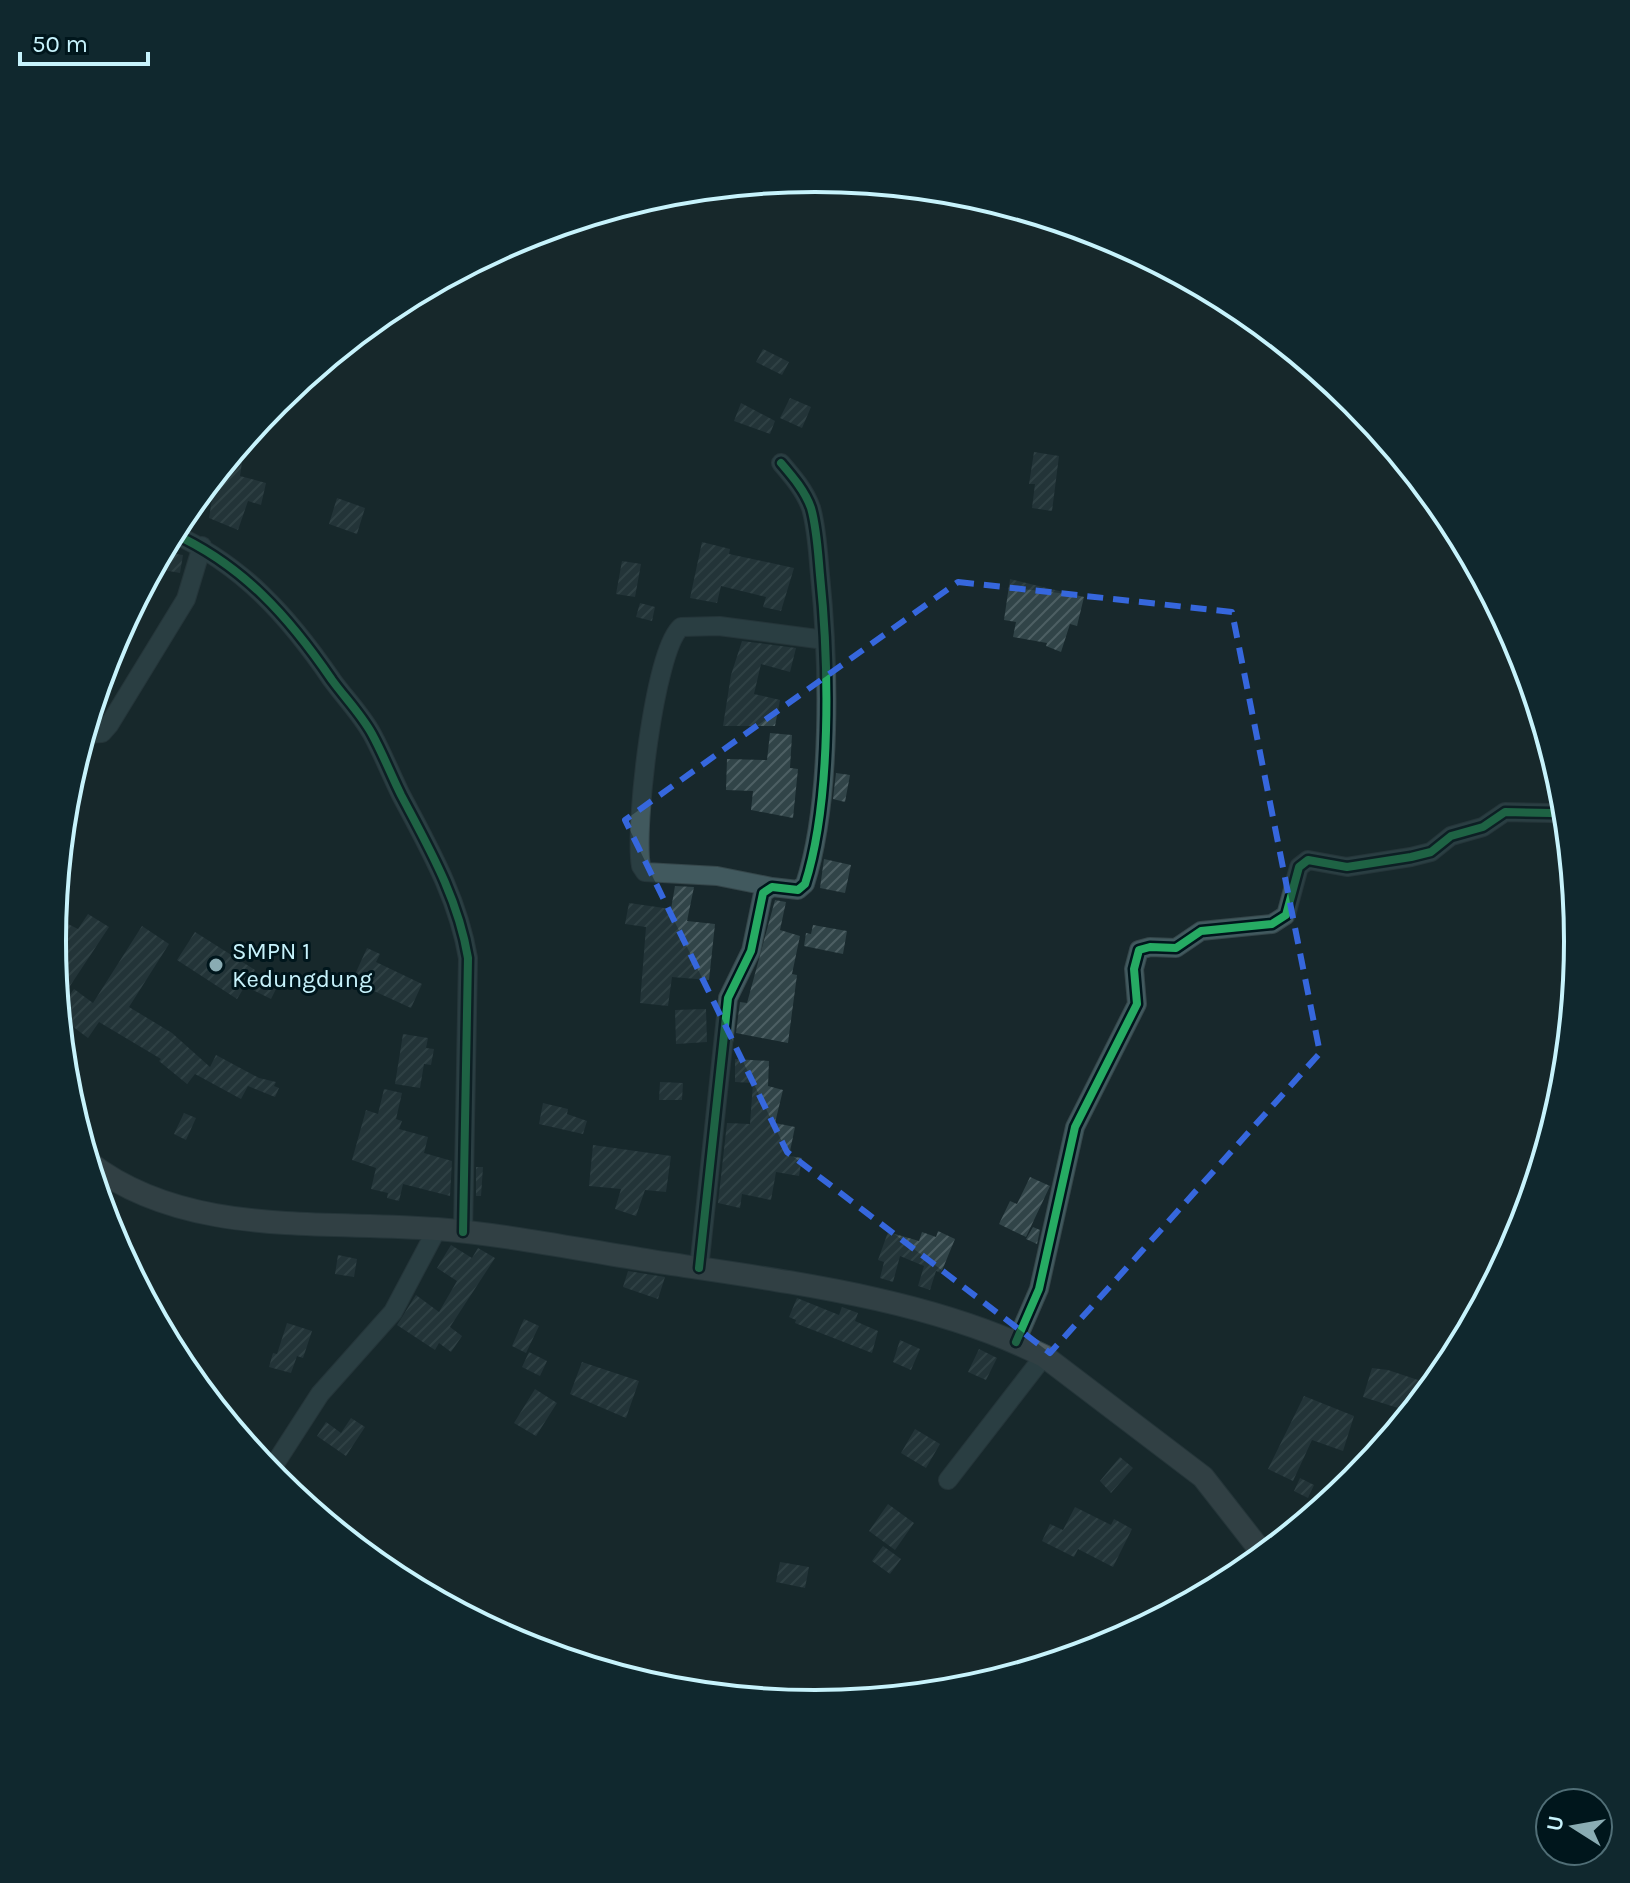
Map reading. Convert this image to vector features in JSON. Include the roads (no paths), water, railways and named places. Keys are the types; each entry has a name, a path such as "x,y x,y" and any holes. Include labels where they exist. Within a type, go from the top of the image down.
{"main road":[{"path":"104,1174 162,1203 240,1219 437,1229 699,1268 841,1291 1016,1342 1044,1356 1203,1477 1257,1546"}],"street":[{"path":"781,463 803,491 811,509 825,640 825,744 807,877 798,890 717,876 645,872 641,866 644,774 662,668 672,637 681,627 719,626 825,640"},
{"path":"184,538 225,560 280,610 354,707 371,732 450,891 463,926 468,958 463,1232"},
{"path":"96,733 102,733 109,725 186,599 202,546"},
{"path":"1016,1342 1039,1289 1075,1127 1137,1004 1134,969 1139,950 1182,946 1201,931 1272,924 1286,915 1299,867 1308,860 1347,867 1423,855 1451,836 1477,829 1505,812 1553,812"},
{"path":"699,1268 728,998 751,951 761,896 772,887"},
{"path":"276,1462 320,1394 393,1312 437,1229"},
{"path":"948,1480 1044,1356"}],"place":[{"name":"SMPN 1 Kedungdung","path":"216,965"}]}
